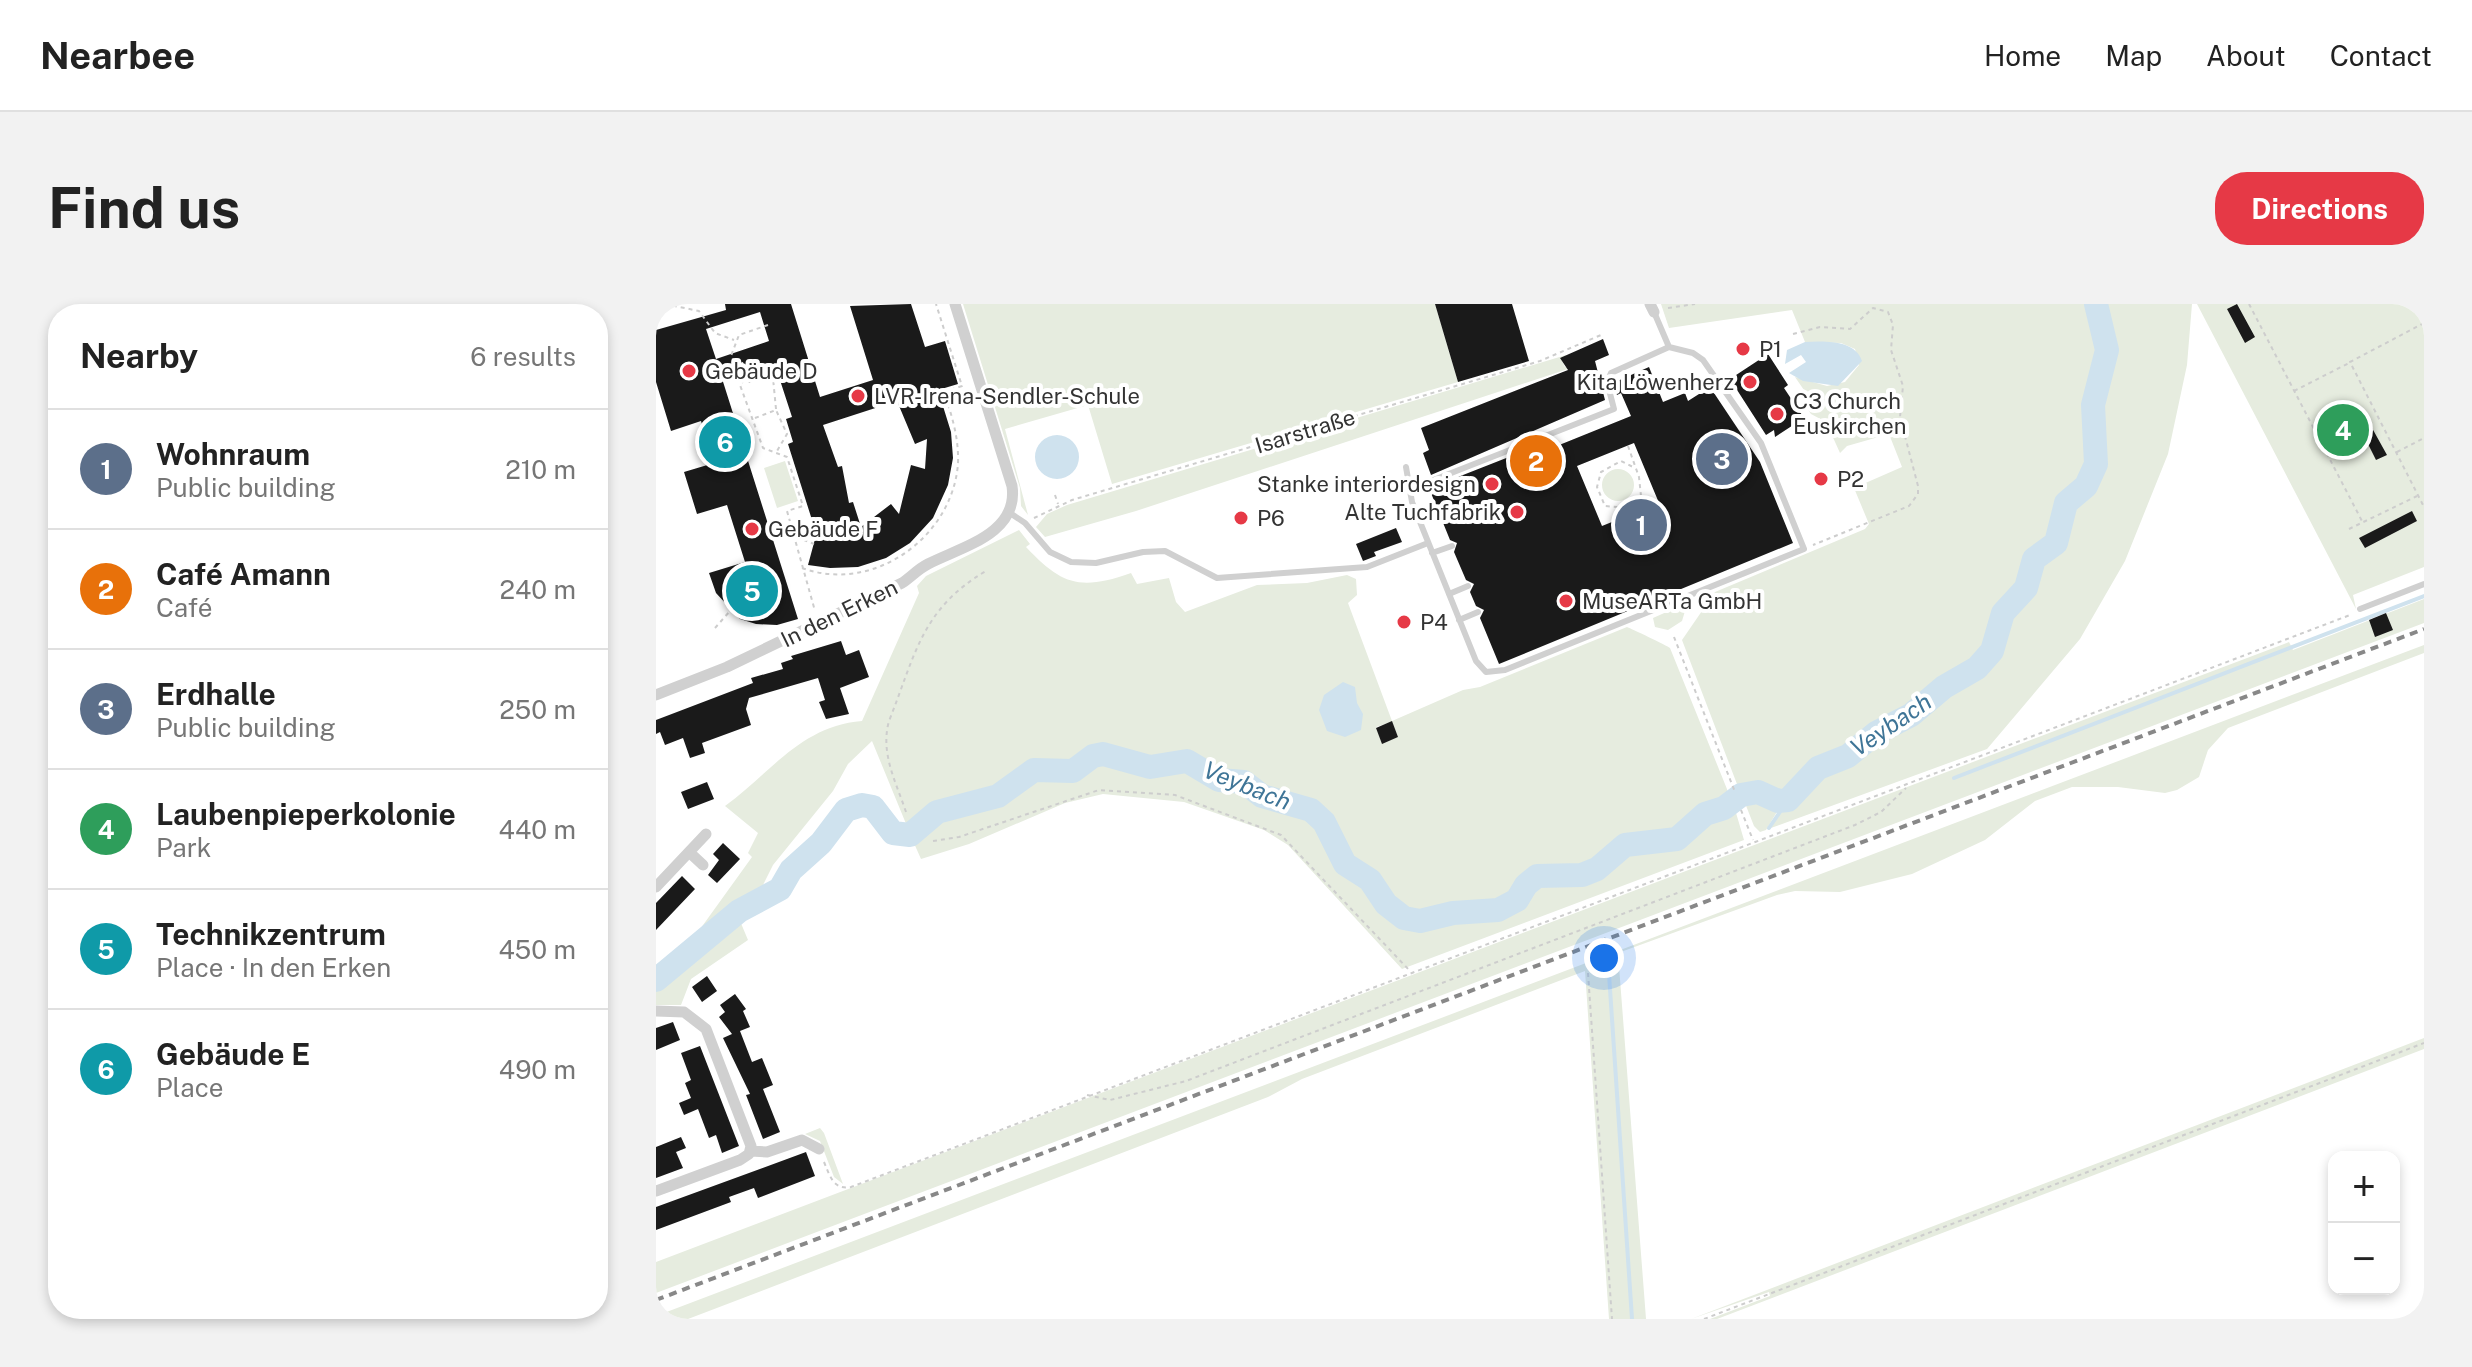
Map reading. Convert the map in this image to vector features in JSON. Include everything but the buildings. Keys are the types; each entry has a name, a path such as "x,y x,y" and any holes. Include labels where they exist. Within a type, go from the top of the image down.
{"street":[{"path":"955,304 1012,486 1010,513"},
{"name":"In den Erken","path":"656,695 704,678 902,583 923,567 992,532 1010,513"},
{"path":"656,887 706,834"},
{"path":"689,852 703,865"},
{"path":"656,1011 684,1012 706,1029 750,1140 751,1151"},
{"path":"656,1191 740,1160 751,1151 767,1152 802,1140 819,1149"}],"lane":[{"path":"1654,309 1669,347"},
{"path":"1406,467 1408,490 1459,620 1480,668 1494,673 1804,549 1761,443 1703,360 1693,353 1669,347 1611,373 1607,382 1614,409 1408,490"},
{"path":"1010,513 1025,523 1050,552 1071,562 1096,563 1143,552 1165,551 1217,578 1367,567 1428,543"},
{"path":"1432,553 1452,546"},
{"path":"2360,609 2424,584"},
{"path":"1449,594 1468,586"},
{"path":"1459,620 1478,612"}],"path":[{"path":"665,304 699,311 715,333 735,340"},
{"path":"802,568 848,574 891,562 929,532 950,497 957,445 944,392 962,386 936,304"},
{"path":"1654,309 1695,304"},
{"path":"1793,334 1820,327 1850,329 1869,311 1886,304"},
{"path":"2249,304 2363,523"},
{"path":"1804,549 1900,511 1918,494 1912,452 1900,417 1903,386 1891,350 1892,320 1888,312 1879,307"},
{"path":"2294,391 2424,323"},
{"path":"768,325 739,335 731,356 744,380 740,385 763,448 787,457 803,506 787,511 818,623"},
{"name":"Isarstraße","path":"1010,513 1032,519 1058,505 1540,361 1601,335"},
{"path":"2350,362 2424,507"},
{"path":"776,453 787,434 776,410 771,384 773,378 784,375"},
{"path":"754,418 776,410"},
{"path":"2396,452 2424,438"},
{"path":"1628,446 1635,468 1641,490 1638,500 1622,509 1605,506 1597,487 1601,472 1621,461 1635,468"},
{"path":"1055,495 1058,505"},
{"path":"2349,529 2418,495"},
{"path":"795,537 814,544"},
{"path":"906,812 886,756 885,737 889,721 927,624 957,587 986,571"},
{"path":"819,1149 834,1184 842,1188 851,1187 1754,841 1907,787 2360,609"},
{"path":"715,628 730,611"},
{"path":"1674,637 1735,792"},
{"path":"1086,1095 1110,1100 1186,1081 1855,825 1881,812 1907,787"},
{"path":"933,841 959,837 1099,790 1175,795 1281,835 1411,972"},
{"path":"1741,810 1754,841"},
{"path":"1588,973 1612,1319"},
{"path":"1704,1319 2424,1043"}],"shaded area":[{"path":"963,304 1435,304 1458,382 1112,484 1088,405 1005,429 1028,515 1021,506 1020,488"},
{"path":"1661,304 2091,304 2099,330 2100,357 2088,408 2092,460 2085,477 2060,503 2055,537 2028,560 2024,583 2000,612 1990,650 1915,708 1874,731 1841,757 1812,768 1785,796 1757,789 1740,792 1682,640 1715,592 1865,529 1869,524 1854,488 1902,467 1889,434 1847,446 1840,453 1826,422 1811,414 1803,403 1806,393 1795,377 1827,386 1845,382 1859,365 1855,349 1841,343 1805,342 1792,310 1669,328"},
{"path":"2102,304 2192,304 2187,365 2168,454 2125,561 2080,639 1987,749 1771,828 1783,808 1800,794 1814,775 1850,760 1884,732 1917,715 1952,685 1979,672 1994,657 2008,610 2028,590 2035,565 2059,545 2070,507 2088,493 2101,469 2104,446 2099,412 2110,378 2113,352 2112,334"},
{"path":"2197,304 2424,304 2424,567 2353,595 2356,609"},
{"path":"1566,355 1562,361 1565,367 1571,368 1136,511 1045,537 1036,527 1047,514 1067,505"},
{"path":"785,461 798,501 777,508 764,468"},
{"path":"1618,469 1629,474 1634,485 1629,496 1618,501 1607,496 1602,485 1607,474"},
{"path":"1019,530 1030,544 1026,547 1039,560 1050,570 1073,581 1098,582 1131,573 1137,584 1169,578 1176,602 1185,612 1257,585 1307,583 1347,575 1356,579 1357,595 1348,603 1392,721 1463,690 1480,687 1627,627 1670,648 1731,799 1703,813 1671,839 1623,843 1582,872 1539,872 1527,879 1513,899 1497,908 1453,910 1416,918 1390,900 1374,879 1350,864 1326,820 1304,802 1267,796 1248,781 1216,773 1187,755 1152,760 1100,748 1090,751 1077,767 1029,767 987,795 937,806 926,813 914,830 909,831 872,741 848,764 833,791 773,865 760,891 741,900 735,909 748,940 691,979 681,1005 656,1005 656,965 698,932 752,857 748,853 758,833 725,806 803,742 840,725 862,721 919,593 917,586 926,576","holes":["1392,722 1398,737 1382,743 1376,727"]},
{"path":"2424,599 2424,623 656,1293 656,1262 2289,642 2293,650"},
{"path":"1680,606 1685,611 1682,621 1668,630 1655,627 1653,618"},
{"path":"2424,645 2424,653 2228,728 2208,750 2199,777 2177,790 2165,793 2118,787 2072,787 2035,801 1985,840 1912,874 1840,892 1795,891 1777,895 1618,953 1646,1319 1609,1319 1585,971 1302,1079 1268,1097 688,1319 656,1319 656,1316"},
{"path":"1110,760 1151,773 1192,768 1228,785 1232,791 1242,787 1265,802 1302,811 1321,823 1341,868 1373,889 1387,913 1403,926 1423,926 1461,917 1500,915 1516,907 1536,883 1583,881 1601,872 1623,852 1674,847 1707,820 1734,806 1744,840 1402,969 1288,845 1264,830 1184,802 1103,794 1065,803 969,844 921,859 913,841 943,816 977,810 1004,799 1031,776 1051,773 1075,777 1094,764"},
{"path":"1753,795 1781,805 1766,830 1760,832 1754,826 1743,798"},
{"path":"2424,1038 2424,1049 1717,1319 1710,1319 1770,1296 1769,1292 1691,1319"},
{"path":"820,1128 843,1184 834,1177 820,1141 805,1134"}],"water":[{"path":"1805,342 1846,345 1862,361 1838,386 1803,381 1789,373 1806,362 1801,355 1785,364 1787,350"},
{"path":"1057,435 1072,442 1079,457 1072,472 1057,479 1042,472 1035,457 1042,442"},
{"path":"1343,682 1355,687 1357,703 1363,714 1361,730 1345,737 1327,731 1319,710 1324,695"}],"waterway":[{"name":"Veybach","path":"656,980 739,911 780,889 791,870 821,843 846,810 862,805 873,807 893,833 910,835 937,812 998,796 1034,770 1073,771 1093,756 1103,754 1150,767 1187,761 1219,780 1244,782 1262,796 1311,810 1324,822 1345,864 1370,880 1386,904 1404,918 1420,921 1453,913 1498,910 1517,900 1526,885 1537,876 1582,875 1597,869 1625,845 1677,839 1705,814 1724,808 1741,795 1758,792 1778,801 1788,800 1818,768 1848,756 1876,733 1911,715 1944,687 1977,668 1992,651 2003,613 2026,588 2034,559 2056,543 2066,503 2086,486 2096,464 2093,405 2107,350 2096,304"},
{"path":"1954,778 2424,596"},
{"path":"1769,828 1788,800"},
{"path":"1608,959 1632,1319"}],"railway":[{"path":"656,1300 2424,629"}],"place":[{"name":"P1","path":"1743,349"},
{"name":"Gebäude D","path":"689,371"},
{"name":"Kita Löwenherz","path":"1750,382"},
{"name":"LVR-Irena-Sendler-Schule","path":"858,396"},
{"name":"C3 Church Euskirchen","path":"1777,414"},
{"name":"Laubenpieperkolonie","path":"2343,430"},
{"name":"Gebäude E","path":"725,442"},
{"name":"Erdhalle","path":"1722,459"},
{"name":"Café Amann","path":"1536,461"},
{"name":"P2","path":"1821,479"},
{"name":"Stanke interiordesign","path":"1492,484"},
{"name":"Alte Tuchfabrik","path":"1517,512"},
{"name":"P6","path":"1241,518"},
{"name":"Wohnraum","path":"1641,525"},
{"name":"Gebäude F","path":"752,529"},
{"name":"Technikzentrum","path":"752,591"},
{"name":"MuseARTa GmbH","path":"1566,601"},
{"name":"P4","path":"1404,622"}]}
